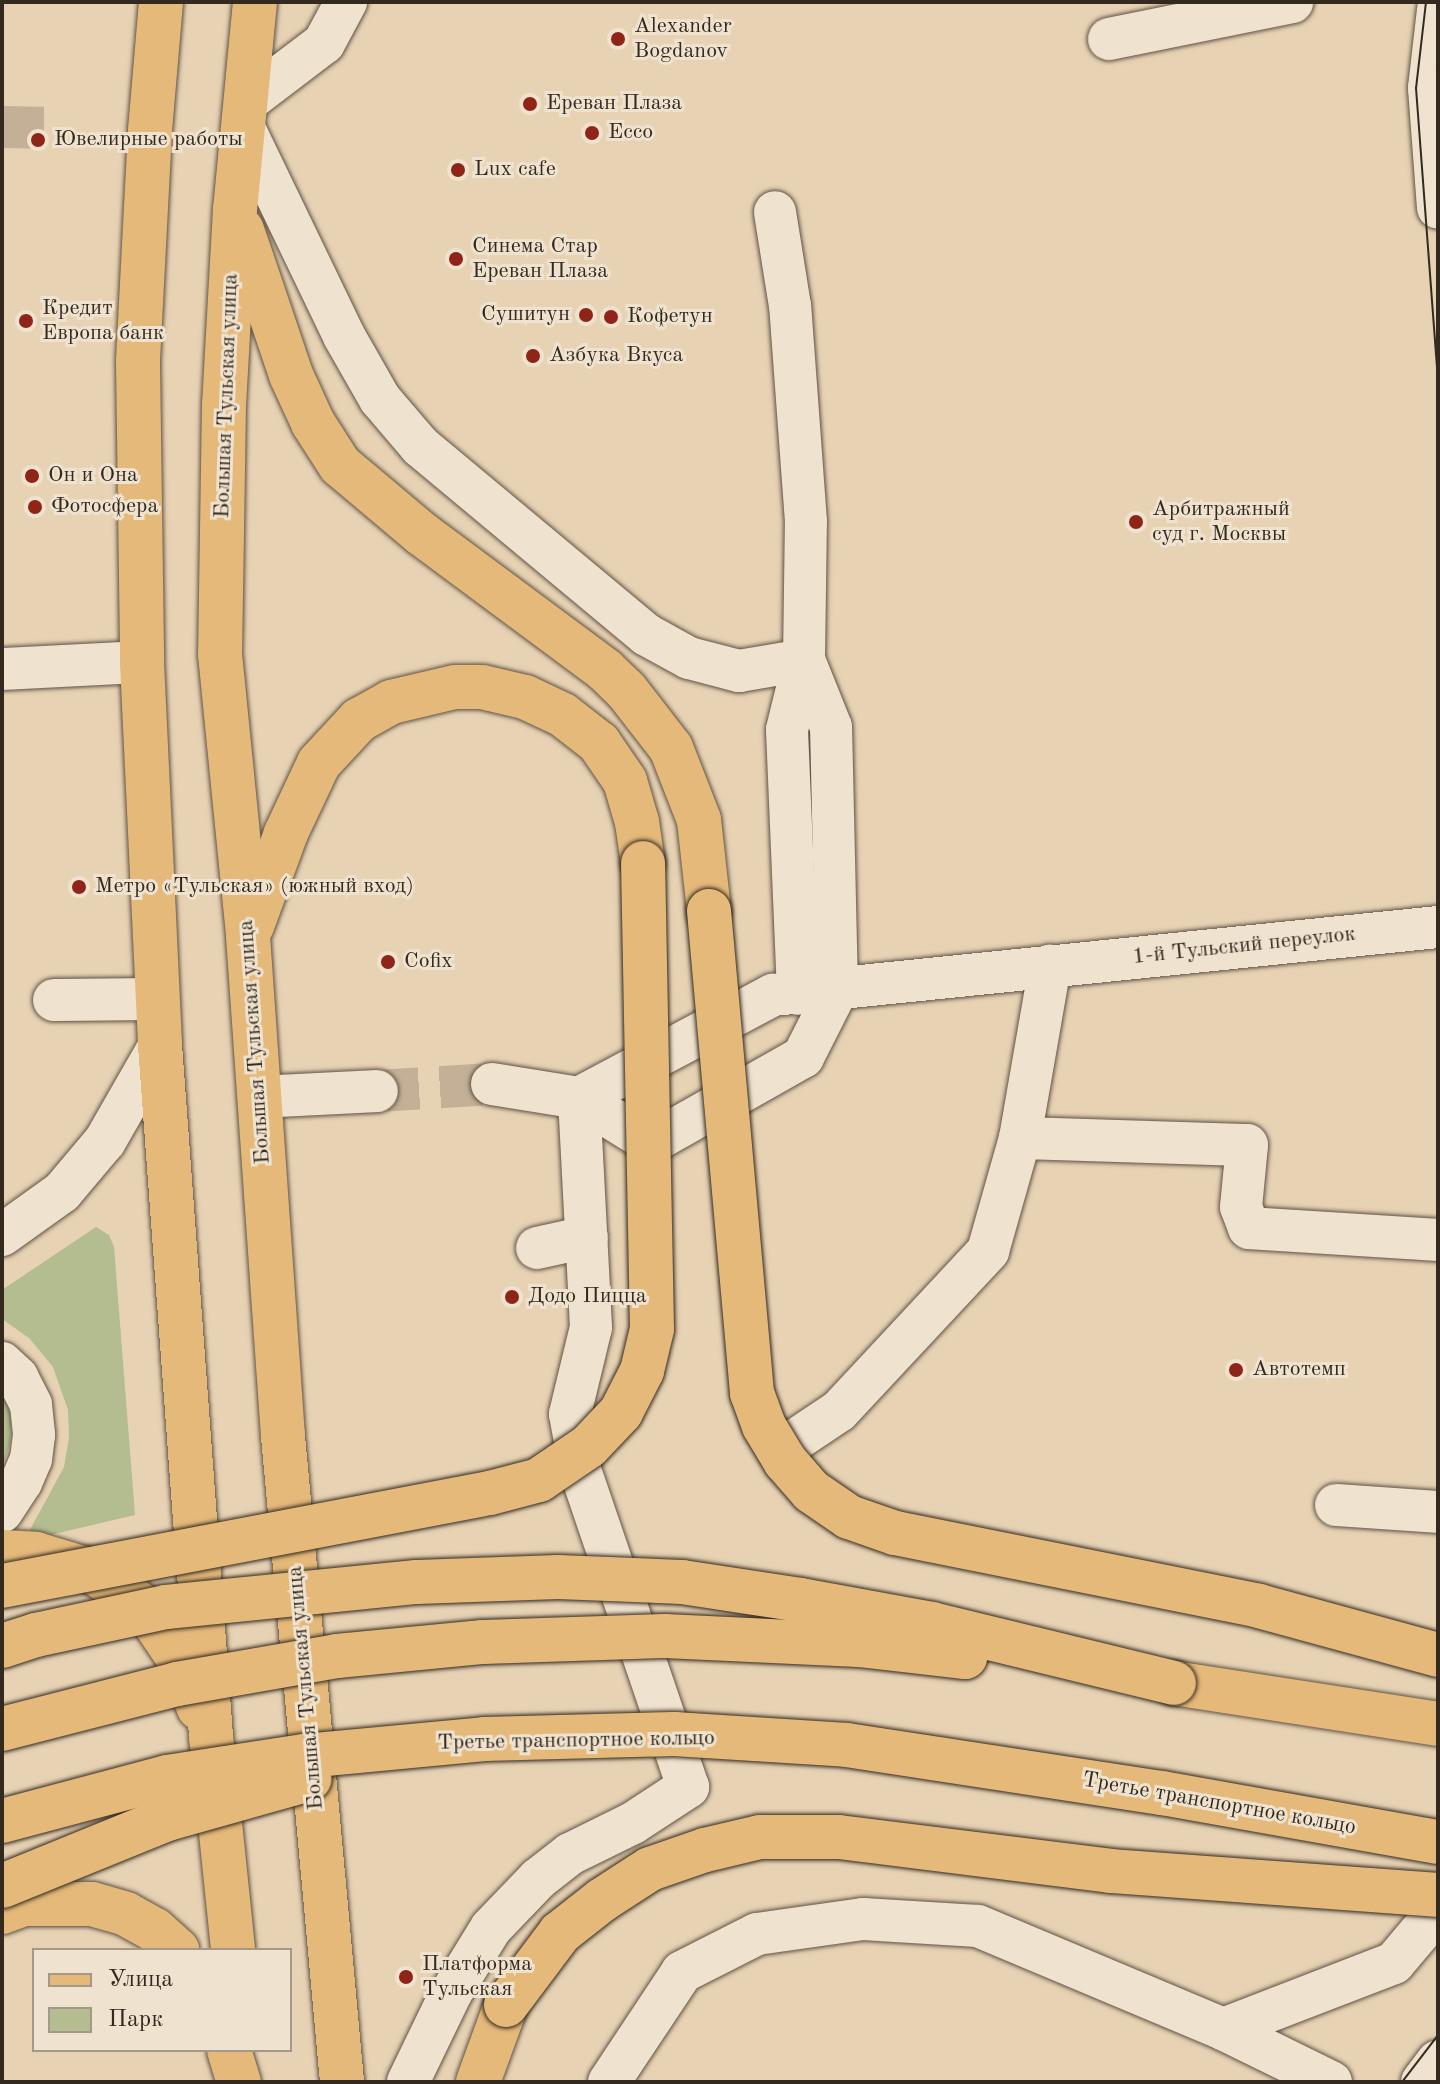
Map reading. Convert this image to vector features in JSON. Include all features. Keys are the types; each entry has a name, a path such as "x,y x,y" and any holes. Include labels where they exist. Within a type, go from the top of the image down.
{"main road":[{"path":"161,2 138,362 142,662 160,1045 211,1736 233,1948"},
{"name":"Большая Тульская улица","path":"255,2 235,209 224,404 220,654 248,936 283,1436 342,2082"},
{"path":"235,209 291,375 313,423 340,465 422,534 573,645 626,690 671,748 699,820 752,1393 764,1426 785,1461 811,1491 849,1517 895,1533 1259,1606 1438,1655"},
{"path":"2,1586 490,1493 539,1480 589,1446 621,1412 642,1371 652,1329 643,863 637,822 625,781 599,743 563,715 525,697 482,687 455,687 391,702 359,720 319,763 286,833 248,936"},
{"path":"2,1552 36,1554 92,1571 144,1607 179,1659 211,1736"},
{"path":"2,1646 36,1635 166,1607 417,1582 558,1577 682,1582 801,1600 932,1624 1174,1683"},
{"path":"2,1729 192,1681 337,1656 498,1642 665,1636 859,1645 1174,1683 1438,1724"},
{"name":"Третье транспортное кольцо","path":"2,1821 167,1777 305,1756 484,1739 674,1734 847,1745 1162,1793 1438,1842"},
{"path":"2,1886 167,1819 301,1780 484,1739"},
{"path":"478,2082 506,2005 560,1933 602,1900 650,1869 705,1850 760,1837 839,1837 1111,1871 1438,1895"},
{"path":"2,1912 24,1904 92,1904 126,1914 155,1930 175,1948"},
{"path":"230,2052 239,2082"},
{"path":"244,2052 247,2082"}],"street":[{"path":"346,2 324,43 244,114 344,336 380,399 420,446 647,635 689,658 739,671 804,660"},
{"path":"1109,39 1292,2"},
{"path":"1438,10 1429,88 1438,208"},
{"path":"492,1084 579,1098 651,1143 803,1057 818,992 831,727 804,660 806,522 790,306 775,212"},
{"path":"2,669 142,662"},
{"name":"1-й Тульский переулок","path":"579,1098 773,995 1438,927"},
{"path":"797,1439 839,1411 988,1251 1020,1138 1050,966"},
{"path":"54,1000 158,999"},
{"path":"2,1235 62,1192 105,1141 160,1045"},
{"path":"259,1097 377,1091"},
{"path":"408,2082 451,1993 491,1928 538,1879 570,1854 633,1823 688,1787 580,1469 570,1414 591,1327 579,1098"},
{"path":"1020,1138 1247,1145 1241,1207 1249,1228 1438,1240"},
{"path":"537,1248 587,1237"},
{"path":"2,1363 17,1377 31,1405 34,1435 26,1471 2,1511"},
{"path":"1336,1505 1438,1512"},
{"path":"1223,2029 1394,1963 1438,1911"},
{"path":"609,2082 682,1972 757,1934 863,1919 978,1926 1223,2029 1331,2082"},
{"path":"1422,2082 1438,2061"}],"green space":[{"path":"96,1227 109,1235 114,1247 135,1515 33,1539 28,1535 64,1467 69,1437 68,1410 53,1367 29,1338 2,1319 2,1290"},
{"path":"2,1392 12,1418 10,1444 2,1468"}],"tunnel":[{"path":"2,127 58,128"},
{"path":"377,1091 492,1084"}],"tram line":[{"path":"1426,2 1416,88 1438,381"},
{"path":"1402,2082 1438,2035"}],"place":[{"name":"Alexander Bogdanov","path":"618,39"},
{"name":"Ереван Плаза","path":"530,104"},
{"name":"Ecco","path":"592,133"},
{"name":"Ювелирные работы","path":"38,140"},
{"name":"Lux cafe","path":"458,170"},
{"name":"Синема Стар Ереван Плаза","path":"456,259"},
{"name":"Сушитун","path":"586,315"},
{"name":"Кофетун","path":"611,317"},
{"name":"Кредит Европа банк","path":"26,321"},
{"name":"Азбука Вкуса","path":"533,356"},
{"name":"Он и Она","path":"32,476"},
{"name":"Фотосфера","path":"35,507"},
{"name":"Арбитражный суд г. Москвы","path":"1136,522"},
{"name":"Метро «Тульская» (южный вход)","path":"79,887"},
{"name":"Cofix","path":"388,962"},
{"name":"Додо Пицца","path":"512,1297"},
{"name":"Автотемп","path":"1236,1370"},
{"name":"Платформа Тульская","path":"406,1977"}]}
